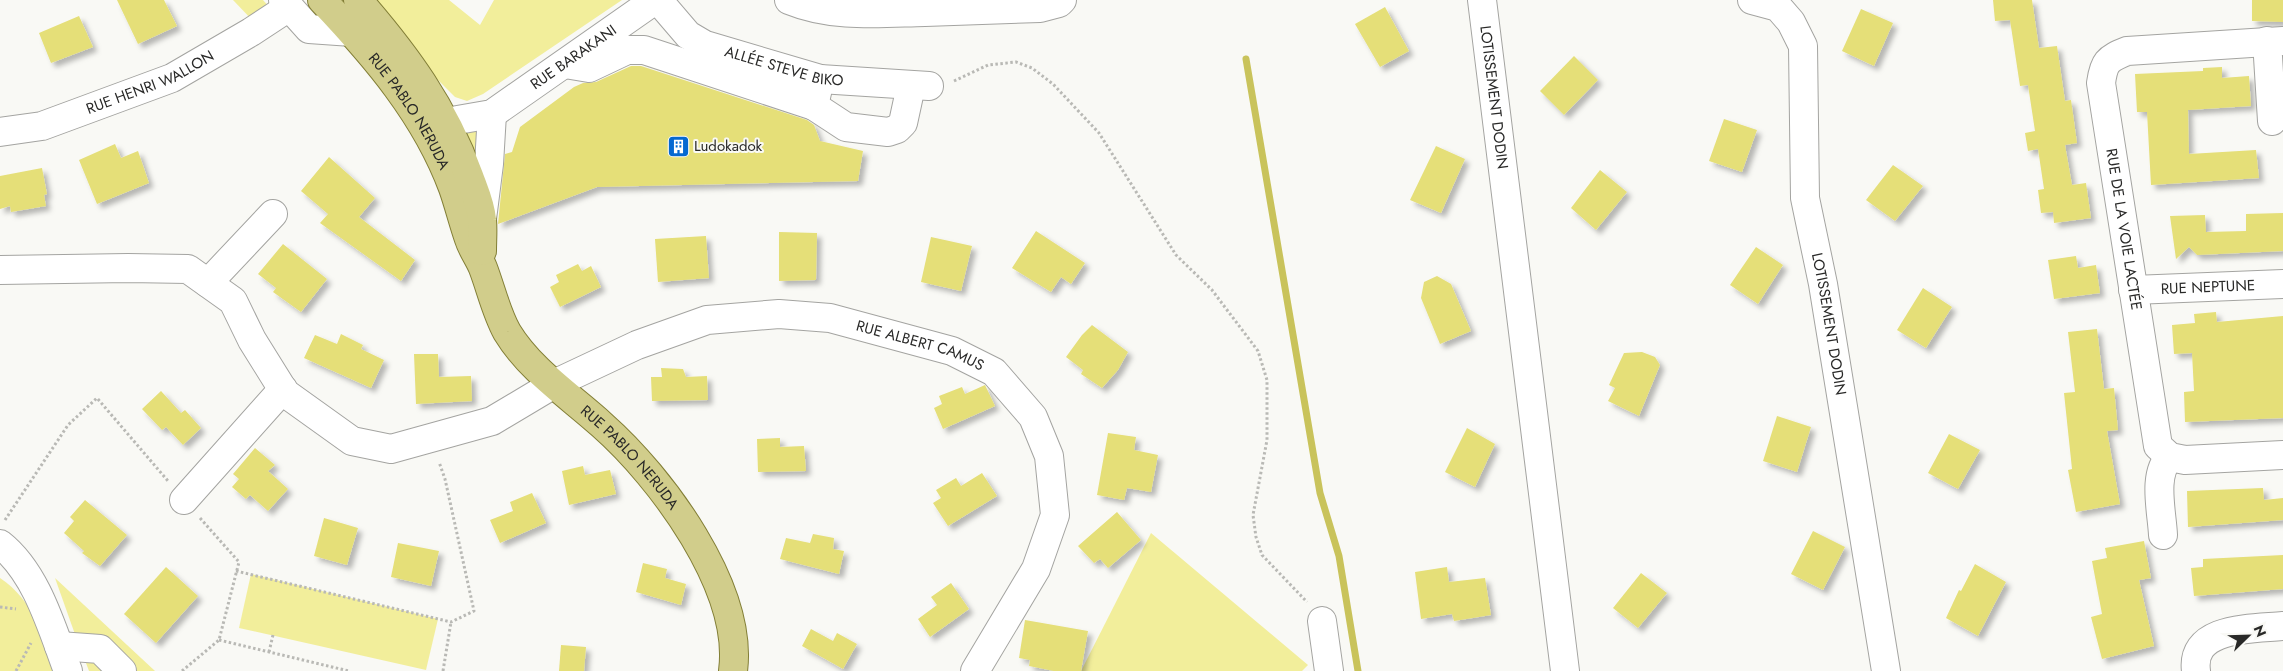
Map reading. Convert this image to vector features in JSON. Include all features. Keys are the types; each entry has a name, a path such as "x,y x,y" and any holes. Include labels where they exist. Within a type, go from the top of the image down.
{"main road":[{"name":"RUE PABLO NERUDA","path":"322,0 391,78 415,113 435,149 452,188 470,241 508,332 525,356 554,384 604,426 642,464 684,524 722,594 732,630 734,671"},
{"name":"RUE PABLO NERUDA","path":"358,0 388,34 423,81 461,154 482,219 482,267"}],"street":[{"name":"RUE BARAKANI","path":"415,113 446,122 492,114 657,0"},
{"name":"ALLÉE STEVE BIKO","path":"657,0 688,35 704,45 820,79 920,86"},
{"path":"789,0 810,8 839,13 1040,8 1059,3 1062,0"},
{"name":"LOTISSEMENT DODIN","path":"1482,0 1565,671"},
{"name":"LOTISSEMENT DODIN","path":"1752,0 1778,7 1791,22 1803,46 1805,198 1822,284 1886,671"},
{"path":"286,3 309,29 352,32"},
{"name":"RUE HENRI WALLON","path":"0,132 42,126 172,78 251,32 286,3"},
{"path":"2272,121 2275,41"},
{"name":"RUE DE LA VOIE LACTÉE","path":"2170,457 2158,446 2156,438 2101,83 2103,67 2111,57 2127,51 2275,41"},
{"path":"565,64 588,68 627,50 644,50 814,106 846,127 888,132 903,124 920,86"},
{"path":"814,106 820,79"},
{"path":"482,219 490,164 492,114"},
{"path":"208,283 272,214"},
{"path":"0,270 188,269 233,301 252,340 282,389 184,500"},
{"name":"RUE NEPTUNE","path":"2133,290 2283,284"},
{"name":"RUE ALBERT CAMUS","path":"282,389 352,441 391,449 492,421 554,384 637,345 708,320 779,314 830,318 952,351 994,372 1033,417 1049,456 1054,516 1036,569 975,671"},
{"path":"2163,535 2160,475 2163,464 2170,457 2185,460 2283,455"},
{"path":"0,544 8,550 30,580 50,621 63,659 100,649 122,671"},
{"path":"1322,622 1329,671"},
{"path":"2196,671 2194,658 2202,645 2226,631 2283,626"}],"path":[{"path":"920,86 942,86 988,65 1016,62 1032,68 1054,84 1099,133 1176,256 1220,300 1258,351 1267,380 1267,440 1253,515 1256,537 1262,555 1298,595 1313,607 1322,622"},
{"path":"0,527 68,425 97,398 239,562 219,640 182,671"},
{"path":"236,571 451,622 474,611 445,479 429,438"},
{"path":"443,671 451,622"},
{"path":"270,652 273,635"},
{"path":"219,640 350,671"}],"shaded area":[{"path":"233,0 263,0 271,9 254,22"},
{"path":"371,0 449,0 480,25 494,0 622,0 483,94 467,101 455,97 435,77"},
{"path":"484,127 483,168 462,131"},
{"path":"1151,533 1308,665 1302,671 1081,671"},
{"path":"251,574 438,619 426,670 239,628"},
{"path":"0,578 21,597 36,619 56,671 0,671"},
{"path":"55,578 155,671 130,671 77,640"},
{"path":"93,659 111,671 89,671 86,663"}],"building":[{"path":"117,0 164,0 177,26 138,44"},
{"path":"1993,0 2032,0 2039,48 2057,46 2065,101 2071,100 2077,143 2065,145 2072,185 2086,183 2091,218 2054,223 2053,212 2041,213 2038,190 2044,189 2038,149 2028,151 2025,133 2035,131 2028,85 2020,86 2010,20 1995,21"},
{"path":"2252,0 2283,0 2283,22 2252,21"},
{"path":"1385,7 1409,51 1380,67 1355,24"},
{"path":"1861,9 1893,23 1874,66 1842,51"},
{"path":"79,16 93,47 51,63 39,33"},
{"path":"1574,56 1598,80 1564,115 1540,91"},
{"name":"Ludokadok","path":"631,66 641,66 807,120 814,125 820,141 863,151 858,181 597,187 498,224 505,154 512,152 520,127 574,87 583,83 596,82"},
{"path":"2222,67 2222,78 2249,76 2251,106 2188,110 2189,154 2256,150 2259,178 2151,185 2147,112 2137,112 2135,74 2203,71 2203,68"},
{"path":"1724,119 1757,130 1742,172 1709,161"},
{"path":"115,144 121,158 138,151 149,183 97,204 79,160"},
{"path":"1436,146 1465,159 1441,213 1410,200"},
{"path":"329,157 375,198 359,217 415,260 401,281 320,223 328,214 301,191"},
{"path":"1893,165 1923,186 1895,221 1866,200"},
{"path":"42,168 47,194 44,195 46,206 11,212 10,206 0,209 0,176"},
{"path":"1600,170 1627,192 1596,230 1571,208"},
{"path":"2283,213 2283,251 2197,255 2189,247 2176,259 2170,216 2205,215 2206,232 2246,231 2246,214"},
{"path":"1036,231 1085,263 1071,284 1061,277 1051,292 1012,268"},
{"path":"779,232 817,233 816,280 779,281"},
{"path":"706,236 709,278 658,282 655,239"},
{"path":"931,237 972,246 961,291 921,282"},
{"path":"283,244 327,279 301,312 273,292 276,288 258,274"},
{"path":"1756,247 1783,265 1758,304 1730,285"},
{"path":"2076,256 2078,268 2096,265 2100,293 2054,299 2048,260"},
{"path":"578,264 582,271 591,266 601,287 560,307 550,287 559,282 556,275"},
{"path":"1437,276 1451,284 1471,331 1440,344 1421,298 1424,282"},
{"path":"1923,288 1952,307 1926,348 1897,330"},
{"path":"2216,312 2217,322 2283,316 2283,418 2185,422 2184,392 2194,391 2192,353 2174,354 2172,325 2195,323 2194,314"},
{"path":"1092,325 1128,352 1118,370 1102,388 1081,374 1083,370 1066,357"},
{"path":"2097,329 2104,389 2114,388 2118,430 2107,431 2120,504 2076,512 2068,470 2072,469 2064,393 2075,392 2068,332"},
{"path":"341,334 363,345 361,349 384,360 371,388 304,358 315,335 337,344"},
{"path":"1642,352 1655,357 1660,365 1639,416 1608,401 1615,388 1609,385 1624,353"},
{"path":"414,354 438,354 439,377 471,376 472,401 416,404"},
{"path":"661,368 683,369 686,377 707,376 708,400 652,401 651,377 662,377"},
{"path":"985,385 995,406 943,429 934,408 942,404 939,396 962,387 965,394"},
{"path":"161,391 181,413 185,410 201,428 183,445 166,427 162,430 142,409"},
{"path":"1777,416 1811,427 1797,472 1763,461"},
{"path":"1467,428 1495,444 1475,487 1445,472"},
{"path":"1108,433 1136,437 1134,450 1158,455 1151,492 1127,488 1124,500 1097,495"},
{"path":"1949,434 1980,450 1958,489 1928,473"},
{"path":"780,438 780,447 804,446 806,471 758,472 757,439"},
{"path":"255,448 275,465 268,471 288,489 268,511 250,495 246,499 232,487 239,479 233,474"},
{"path":"583,466 585,475 610,470 616,494 569,505 562,471"},
{"path":"982,473 997,496 948,526 933,503 941,498 936,490 956,478 961,486"},
{"path":"2263,488 2264,500 2283,498 2283,520 2188,527 2187,491"},
{"path":"532,493 546,523 500,543 490,520 513,511 510,502"},
{"path":"85,500 127,535 100,566 82,553 84,551 64,533 74,521 70,517"},
{"path":"1117,512 1141,540 1108,568 1100,559 1094,563 1078,546"},
{"path":"324,518 358,528 347,565 314,556"},
{"path":"1813,531 1845,547 1823,590 1791,574"},
{"path":"813,534 834,538 833,549 844,551 839,574 780,559 786,538 810,543"},
{"path":"2144,541 2151,578 2139,580 2154,646 2102,659 2091,617 2102,614 2092,561 2107,558 2105,548"},
{"path":"398,543 439,551 431,586 391,577"},
{"path":"2283,555 2283,589 2194,596 2191,568 2203,567 2203,559"},
{"path":"643,563 667,569 665,578 686,584 681,605 636,592"},
{"path":"1975,564 2006,582 1978,636 1946,618 1959,590 1961,591"},
{"path":"166,567 198,596 156,643 124,614"},
{"path":"1447,567 1449,582 1485,578 1491,615 1454,621 1452,614 1421,619 1415,572"},
{"path":"1641,573 1667,593 1638,628 1613,608"},
{"path":"951,583 969,609 930,637 918,619 937,605 931,597"},
{"path":"1025,620 1088,631 1081,671 1054,671 1029,666 1030,660 1019,658"},
{"path":"811,629 833,641 837,633 857,644 843,669 802,646"},
{"path":"561,645 586,647 584,671 559,671"}],"waterway":[{"path":"1246,59 1320,493 1339,556 1358,671"}],"place":[{"name":"Ludokadok","path":"678,146"}]}
